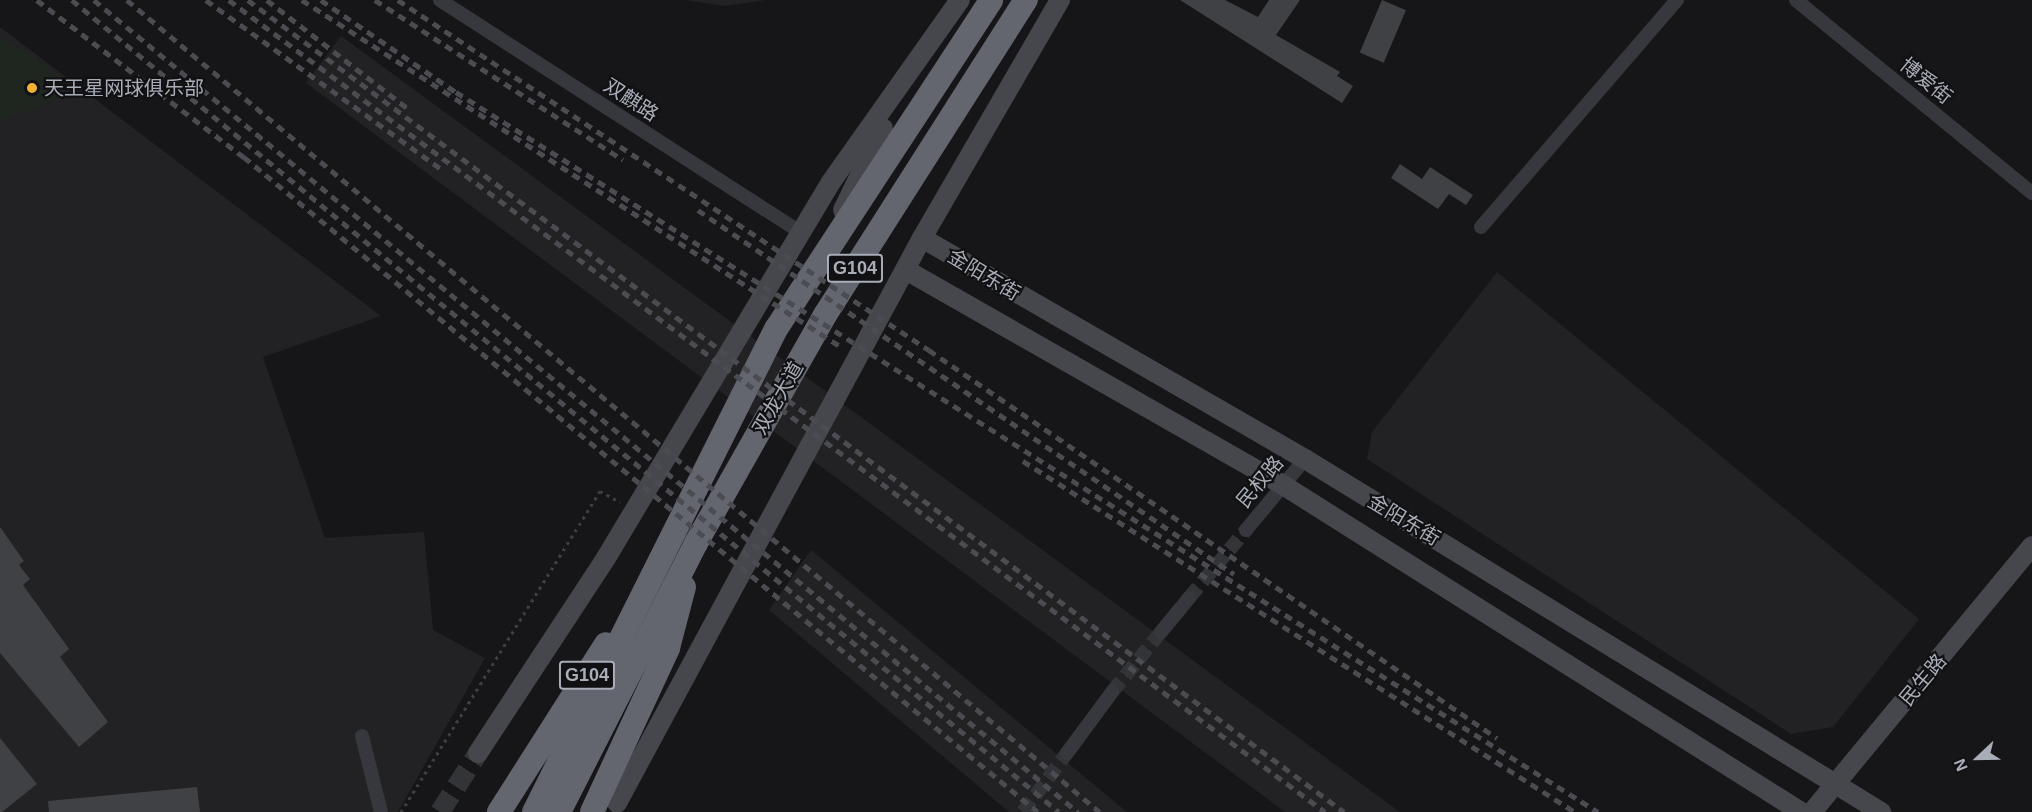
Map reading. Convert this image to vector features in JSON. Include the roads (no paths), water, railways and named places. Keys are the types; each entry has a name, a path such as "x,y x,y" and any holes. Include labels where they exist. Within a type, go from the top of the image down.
{"highway":[{"name":"双龙大道","path":"534,812 597,696 672,537 776,329 990,0"},
{"name":"双龙大道","path":"559,812 696,543 825,315 1026,0"},
{"name":"G104","path":"499,812 672,537"},
{"name":"G104","path":"592,812 668,648 696,543"}],"street":[{"name":"双麒路","path":"440,0 801,233"},
{"path":"478,753 635,509 801,233 960,0"},
{"path":"616,803 922,238 1060,0"},
{"path":"1481,227 1677,0"},
{"name":"博爱街","path":"1796,0 2032,193"},
{"path":"813,273 902,88"},
{"name":"金阳东街","path":"922,238 1305,459 1881,812"},
{"name":"金阳东街","path":"906,270 1283,485 1801,812"},
{"name":"民权路","path":"1246,530 1305,459"},
{"name":"民生路","path":"1812,812 2032,546"},
{"path":"1161,632 1190,598"},
{"path":"1067,753 1112,692"},
{"path":"362,736 381,812"}],"tunnel":[{"path":"1189,598 1246,530"},
{"path":"1112,692 1161,632"},
{"path":"440,812 478,753"},
{"path":"1023,812 1067,753"}],"railway":[{"path":"37,0 244,157 1038,812"},
{"path":"72,0 1059,812"},
{"path":"94,0 1078,812"},
{"path":"127,0 1100,812"},
{"path":"206,0 445,172"},
{"path":"229,0 1325,812"},
{"path":"248,0 1344,812"},
{"path":"267,0 411,111"},
{"path":"302,0 843,348"},
{"path":"321,0 456,92 1598,812"},
{"path":"375,0 623,160"},
{"path":"398,0 929,350 1497,738"},
{"path":"698,210 1234,574"},
{"path":"1023,461 1575,812"}],"place":[{"name":"天王星网球俱乐部","path":"32,88"}]}
